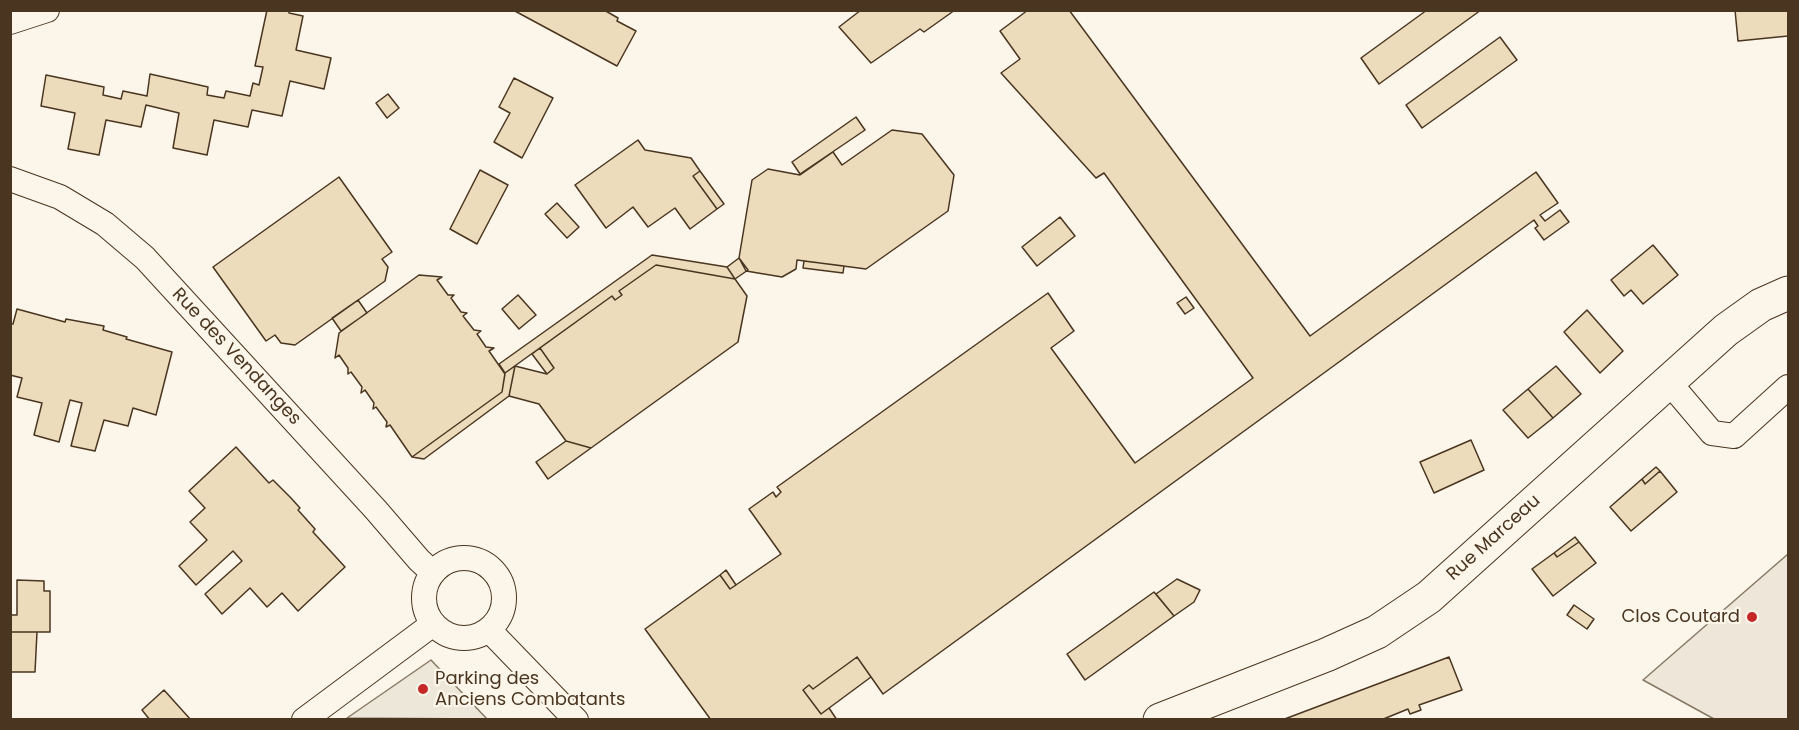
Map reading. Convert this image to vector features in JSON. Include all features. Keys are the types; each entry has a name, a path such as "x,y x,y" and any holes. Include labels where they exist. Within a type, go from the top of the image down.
{"street":[{"path":"10,22 48,10"},
{"name":"Rue des Vendanges","path":"10,179 60,196 105,224 145,258 433,573"},
{"name":"Rue Marceau","path":"1160,720 1377,632 1428,597 1668,381 1753,311 1788,293"},
{"path":"1668,381 1712,433 1734,436 1788,387"},
{"path":"462,558 479,561 493,570 501,584 504,601 499,617 489,630 475,637 459,638 445,634 433,624 426,612 423,598 426,584 433,573 446,562 462,558"},
{"path":"304,720 433,624"},
{"path":"489,630 576,720"}],"shaded area":[{"name":"Clos Coutard","path":"1788,554 1788,719 1714,719 1643,680"},
{"name":"Parking des Anciens Combatants","path":"431,660 487,719 347,718"}],"building":[{"path":"267,10 289,10 289,13 303,16 296,50 331,58 324,89 290,81 282,116 252,110 248,127 214,120 207,155 173,148 179,113 146,105 141,127 106,120 99,155 68,149 75,113 41,106 46,75 104,87 103,95 121,99 123,91 147,96 150,74 208,87 207,95 224,98 226,91 250,96 253,83 259,85 263,67 255,66"},
{"path":"513,10 604,10 618,18 617,21 636,31 617,66"},
{"path":"861,10 955,10 924,32 920,29 871,63 839,27"},
{"path":"1028,10 1069,10 1310,336 1536,172 1558,203 1540,215 1545,221 1560,210 1569,222 1544,240 1535,228 1538,226 1534,220 883,694 857,657 813,689 809,685 803,690 821,714 829,708 837,720 711,720 645,629 720,575 730,589 781,554 749,509 773,492 776,497 781,492 777,487 1048,293 1074,331 1051,348 1135,463 1253,378 1104,173 1096,178 1001,73 1020,59 1000,31"},
{"path":"1427,10 1481,10 1379,84 1361,58"},
{"path":"1735,10 1788,10 1788,36 1738,41"},
{"path":"1500,37 1517,60 1422,128 1406,105"},
{"path":"514,78 553,98 522,158 494,142 510,113 499,107"},
{"path":"388,94 399,108 387,118 376,103"},
{"path":"856,117 865,130 800,174 792,162"},
{"path":"892,130 922,134 954,175 948,211 866,269 797,260 796,269 782,277 746,271 739,258 752,180 768,169 800,175 833,152 842,165"},
{"path":"638,140 645,150 691,158 700,171 693,176 717,209 690,229 675,208 648,227 633,207 606,228 575,185"},
{"path":"480,170 508,185 477,244 450,229"},
{"path":"700,171 724,204 717,209 693,176"},
{"path":"339,177 392,252 382,259 388,267 385,281 295,345 281,343 275,335 266,341 213,267"},
{"path":"557,203 579,227 567,238 545,214"},
{"path":"1060,217 1075,236 1037,266 1022,247"},
{"path":"1653,245 1678,275 1643,304 1631,290 1624,296 1611,280"},
{"path":"652,255 727,267 735,279 656,265 619,291 622,295 615,300 612,296 505,373 499,364"},
{"path":"739,258 748,270 735,279 727,267"},
{"path":"804,261 844,266 843,273 803,268"},
{"path":"656,265 735,279 747,296 738,342 591,448 566,441 539,404 509,396 515,366 547,374 554,368 540,348 612,296 615,300 622,295 619,291"},
{"path":"419,275 442,277 437,280 448,295 454,295 451,298 461,312 467,313 463,316 474,330 481,331 477,334 486,347 494,348 489,351 505,374 502,392 412,457 390,425 386,427 387,422 376,407 373,409 374,403 365,390 361,393 362,387 351,372 348,374 348,368 339,355 335,358 339,333"},
{"path":"518,295 536,315 519,329 502,309"},
{"path":"1186,297 1194,308 1185,314 1177,303"},
{"path":"358,300 367,313 341,331 332,318"},
{"path":"17,309 65,322 66,319 104,326 103,330 127,337 126,339 172,352 156,415 133,408 128,426 104,420 95,451 71,446 82,403 70,400 59,442 34,435 42,403 17,397 22,378 10,375 10,324 13,324"},
{"path":"1587,310 1623,351 1600,373 1564,332"},
{"path":"540,348 554,368 547,374 532,354"},
{"path":"515,366 509,396 424,459 412,457 502,392 505,373"},
{"path":"1556,366 1581,394 1553,418 1528,389"},
{"path":"1528,389 1553,418 1528,438 1503,410"},
{"path":"1471,440 1484,470 1434,493 1420,462"},
{"path":"566,441 591,448 548,479 536,462"},
{"path":"236,447 269,483 273,480 291,498 300,508 298,510 315,529 313,532 345,567 298,611 282,593 267,607 250,588 222,614 205,594 242,561 233,551 196,585 179,566 207,540 190,522 205,508 189,491"},
{"path":"1656,467 1660,471 1645,484 1642,479"},
{"path":"1660,471 1677,492 1631,531 1610,507 1642,479 1645,484"},
{"path":"1575,537 1579,542 1557,557 1554,553"},
{"path":"1579,542 1596,563 1553,596 1532,569 1554,553 1557,557"},
{"path":"726,570 736,585 730,589 720,575"},
{"path":"1177,579 1200,590 1194,602 1174,616 1156,594"},
{"path":"17,580 44,581 44,591 50,591 50,632 10,632 10,615 17,615"},
{"path":"1154,592 1174,616 1085,680 1067,654"},
{"path":"1574,605 1594,619 1587,629 1567,615"},
{"path":"10,632 37,632 35,672 10,672"},
{"path":"857,657 871,677 821,714 803,690 809,685 813,689"},
{"path":"1449,657 1462,690 1419,705 1421,710 1410,714 1408,709 1381,720 1282,720"},
{"path":"164,690 191,720 150,720 142,710"}],"place":[{"name":"Clos Coutard","path":"1752,617"},
{"name":"Parking des Anciens Combatants","path":"423,689"}]}
